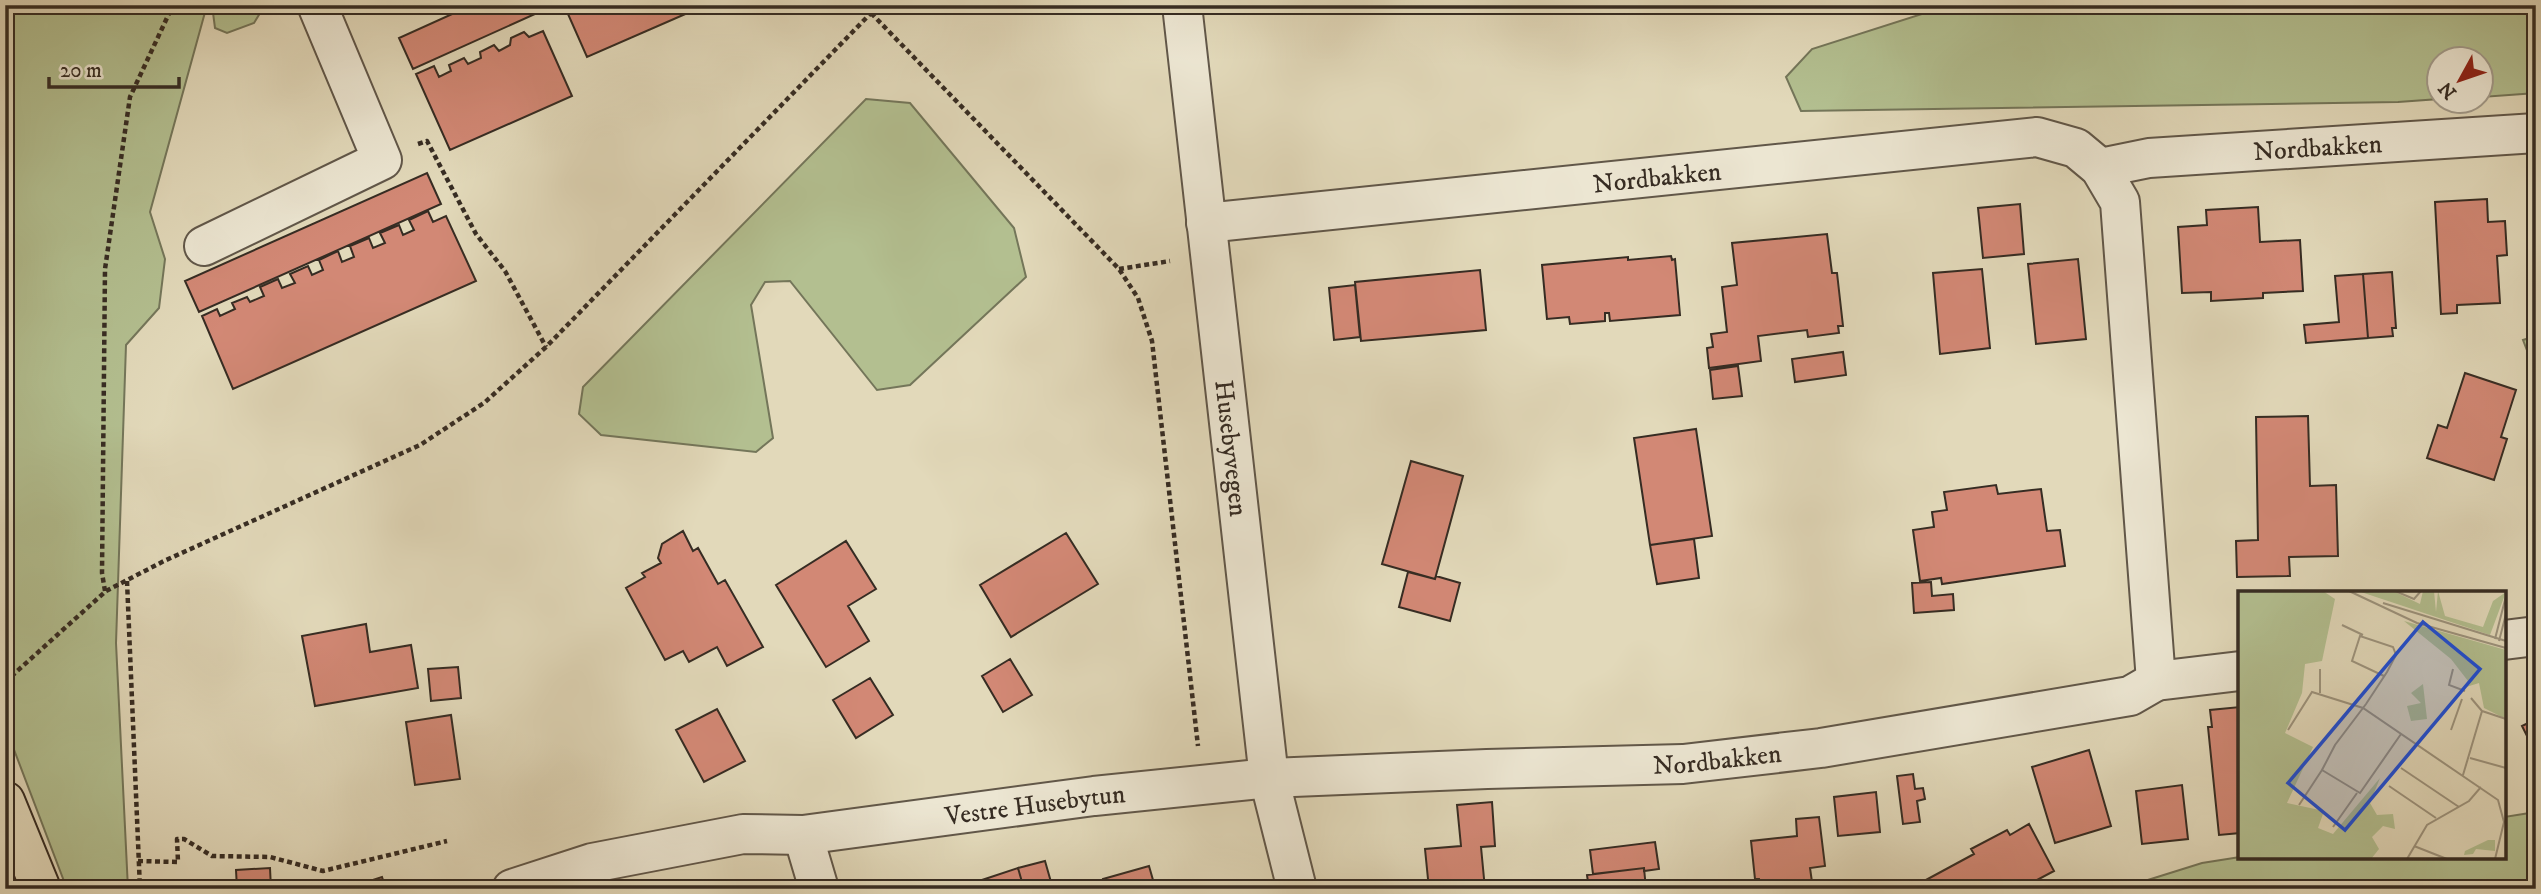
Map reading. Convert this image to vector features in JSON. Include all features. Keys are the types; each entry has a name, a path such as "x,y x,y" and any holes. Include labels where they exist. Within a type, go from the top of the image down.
{"main road":[{"path":"5,801 41,889"}],"street":[{"path":"204,246 382,160 317,5"},
{"name":"Husebyvegen","path":"1184,21 1269,778 1297,889"},
{"name":"Nordbakken","path":"2099,168 2149,158 2536,133"},
{"name":"Nordbakken","path":"1208,239 2037,137 2076,148 2099,168 2120,202 2157,681"},
{"path":"2506,639 2536,636"},
{"name":"Nordbakken","path":"1269,778 1683,764 1821,748 2130,696 2157,681 2238,671"},
{"name":"Vestre Husebytun","path":"512,889 592,863 743,834 803,835 1094,796 1269,778"},
{"path":"803,835 819,889"}],"path":[{"path":"106,591 102,573 105,269 130,97 173,5"},
{"path":"869,5 872,13 1119,269 1138,298 1152,341 1202,785"},
{"path":"5,682 106,591 164,561 420,445 484,403 545,347 872,13 956,5"},
{"path":"382,160 427,141 476,234 505,271 545,347"},
{"path":"1119,269 1208,239"},
{"path":"127,581 140,889"},
{"path":"138,861 178,862 177,839 184,839 212,856 270,857 323,871 447,841"}],"green space":[{"path":"5,5 207,5 150,212 165,259 159,308 126,345 116,643 128,889 67,889 5,726"},
{"path":"212,5 265,5 254,23 227,33 215,28"},
{"path":"1950,5 2536,5 2536,93 2496,96 2496,46 2426,46 2426,100 1801,111 1786,77 1812,49"},
{"path":"866,99 910,103 1014,228 1026,277 910,385 877,390 790,281 765,282 751,305 773,438 756,452 601,435 579,414 583,387"},
{"path":"2536,336 2536,374 2523,340"},
{"path":"2536,812 2536,889 2119,889 2202,863 2238,857 2506,859 2506,817"}],"building":[{"path":"472,5 531,5 535,14 413,69 399,38"},
{"path":"564,5 706,5 587,57"},
{"path":"543,31 572,96 450,150 416,74 434,66 439,77 451,71 449,65 464,58 468,64 481,58 480,52 494,45 499,51 510,45 511,38 524,32 529,37"},
{"path":"427,173 441,204 199,312 185,281"},
{"path":"2487,199 2488,222 2505,221 2507,255 2497,256 2500,303 2457,305 2457,313 2441,314 2435,202"},
{"path":"2020,204 2024,254 1983,258 1978,208"},
{"path":"2258,207 2260,242 2300,240 2303,291 2263,293 2263,298 2211,301 2211,292 2182,293 2178,227 2207,225 2206,210"},
{"path":"428,211 433,222 446,216 476,281 233,389 202,316 217,309 220,316 235,309 232,303 247,297 250,302 264,296 260,287 278,279 282,288 295,283 290,274 308,266 312,275 323,270 319,260 338,251 342,262 354,257 350,246 369,238 373,248 385,243 380,233 399,225 403,235 414,230 409,220"},
{"path":"1827,234 1832,273 1837,273 1843,326 1838,326 1839,333 1808,337 1807,330 1758,336 1761,361 1709,368 1707,348 1713,347 1711,334 1727,332 1722,287 1737,285 1732,243"},
{"path":"1671,256 1672,260 1675,259 1680,315 1610,321 1609,313 1605,313 1605,321 1570,324 1569,317 1547,319 1542,265"},
{"path":"2078,259 2086,339 2036,344 2028,264"},
{"path":"1982,269 1990,348 1940,354 1933,273"},
{"path":"1480,270 1486,330 1361,341 1355,282"},
{"path":"2392,272 2396,328 2392,328 2393,336 2368,338 2363,274"},
{"path":"2363,274 2368,338 2306,343 2304,325 2339,322 2335,276"},
{"path":"1355,285 1360,337 1334,340 1329,288"},
{"path":"1843,352 1846,375 1795,382 1792,359"},
{"path":"1738,366 1742,396 1713,399 1710,370"},
{"path":"2465,373 2516,390 2501,437 2507,439 2494,480 2427,458 2438,425 2447,428"},
{"path":"2308,416 2310,486 2336,485 2338,556 2289,557 2290,576 2237,577 2236,541 2258,540 2256,417"},
{"path":"1696,429 1712,536 1650,545 1634,438"},
{"path":"1411,461 1463,476 1435,579 1382,564"},
{"path":"1996,485 1998,494 2041,489 2047,531 2060,530 2065,566 1942,584 1941,578 1920,581 1913,530 1934,527 1932,512 1947,510 1944,492"},
{"path":"683,531 693,551 698,548 718,584 725,580 763,647 727,666 717,647 689,662 683,651 665,660 626,588 645,577 642,573 661,563 658,558 662,544"},
{"path":"1066,533 1098,584 1011,637 980,585"},
{"path":"1694,539 1699,578 1657,584 1650,545"},
{"path":"846,541 876,589 848,606 869,641 826,667 776,585"},
{"path":"2527,543 2536,543 2536,585 2528,586"},
{"path":"1408,572 1460,583 1450,621 1399,607"},
{"path":"1931,582 1932,596 1953,594 1954,610 1914,613 1912,583"},
{"path":"366,624 370,652 411,645 418,688 315,706 302,636"},
{"path":"1010,659 1032,695 1003,712 982,676"},
{"path":"458,667 461,698 431,701 428,669"},
{"path":"870,678 893,715 856,738 833,700"},
{"path":"2238,707 2238,833 2219,835 2208,727 2212,727 2210,710"},
{"path":"717,709 745,761 704,782 676,730"},
{"path":"451,715 460,779 415,785 406,722"},
{"path":"2536,719 2536,754 2522,726"},
{"path":"2089,750 2111,826 2055,843 2032,767"},
{"path":"1913,774 1915,789 1923,788 1925,799 1917,801 1920,822 1903,824 1897,776"},
{"path":"2182,785 2188,839 2142,844 2136,791"},
{"path":"1876,792 1880,832 1838,836 1834,797"},
{"path":"1492,802 1495,846 1481,847 1485,889 1429,889 1425,849 1461,846 1457,805"},
{"path":"1819,817 1825,866 1810,868 1813,889 1755,889 1755,886 1760,886 1759,879 1755,879 1751,841 1797,836 1796,819"},
{"path":"2029,824 2054,871 2035,881 2036,884 2028,889 1928,889 1924,881 1974,854 1971,849 2007,830 2010,835"},
{"path":"1655,842 1659,869 1644,871 1644,868 1593,874 1590,850"},
{"path":"1045,861 1053,889 1024,889 1018,868"},
{"path":"1149,866 1155,887 1160,885 1161,889 1105,889 1103,879"},
{"path":"270,868 271,889 237,889 236,870"},
{"path":"1018,868 1024,889 978,889 976,882"},
{"path":"1644,868 1646,889 1589,889 1587,875"},
{"path":"382,877 386,889 345,889"}]}
